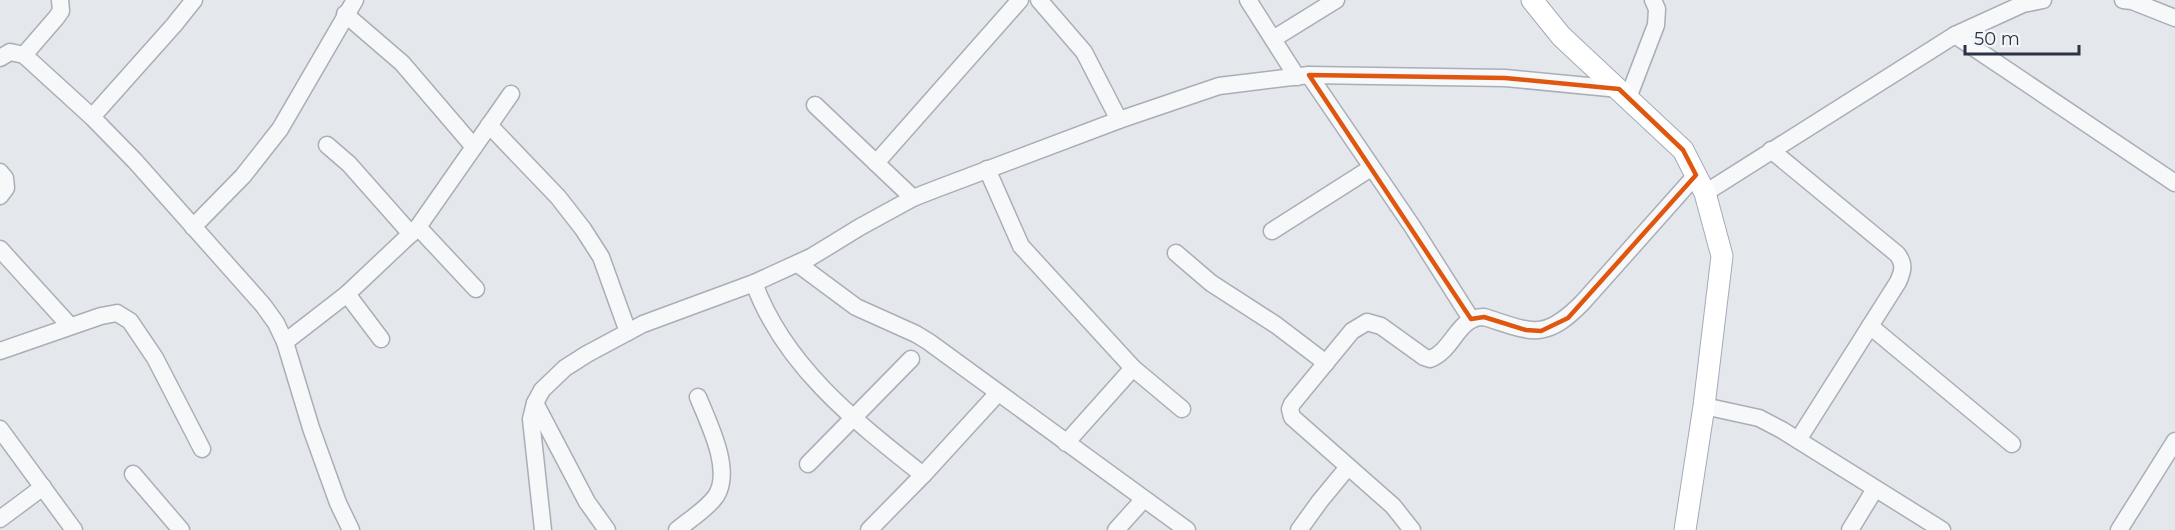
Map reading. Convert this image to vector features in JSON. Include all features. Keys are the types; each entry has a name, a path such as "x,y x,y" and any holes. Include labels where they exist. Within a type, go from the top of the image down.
{"main road":[{"path":"1532,0 1561,36 1683,150 1700,184 1722,255 1704,406 1685,530"}],"street":[{"path":"24,55 61,11 60,0"},
{"path":"92,117 174,25 193,0"},
{"path":"876,163 1020,0"},
{"path":"1039,0 1084,52 1119,120"},
{"path":"1248,0 1273,39 1303,76 1412,226 1471,319"},
{"path":"1273,39 1336,0"},
{"path":"555,530 543,523 531,419 535,403 542,390 565,368 643,324 754,283 798,264 913,198 1119,120 1219,86 1303,76 1505,78 1624,94 1656,25 1657,9 1653,0"},
{"path":"1986,21 2000,0"},
{"path":"1412,530 1393,506 1297,422 1290,413 1292,404 1352,332 1367,322 1381,326 1430,359 1440,353 1471,319 1484,316 1526,330 1540,331 1554,327 1568,318 1700,184 1771,150 1955,35 2023,4 2043,0"},
{"path":"2123,0 2132,1 2175,18"},
{"path":"193,227 243,176 275,137 350,7 474,147"},
{"path":"1955,35 2175,183"},
{"path":"0,58 10,52 24,55 92,117 263,304 276,322 285,342 338,503 351,530"},
{"path":"285,342 347,294 414,231 511,94"},
{"path":"814,105 913,198"},
{"path":"489,125 558,197 583,229 600,257 628,332"},
{"path":"327,145 476,289"},
{"path":"1771,150 1902,260 1902,273 1898,282 1798,440"},
{"path":"1272,231 1371,168"},
{"path":"987,170 1021,246 1133,368 1182,409"},
{"path":"0,172 5,178 6,188 0,196"},
{"path":"0,249 70,326"},
{"path":"1176,253 1211,283 1276,325 1326,363"},
{"path":"798,264 856,308 916,334 1186,530"},
{"path":"754,283 762,308 782,340 852,419 923,475"},
{"path":"347,294 381,339"},
{"path":"0,351 70,326 117,313 130,321 166,378 202,449"},
{"path":"1870,326 2012,444"},
{"path":"808,464 911,359"},
{"path":"1066,443 1133,368"},
{"path":"868,530 923,475 998,393"},
{"path":"677,530 716,496 720,486 719,452 698,397"},
{"path":"535,403 587,502 607,530"},
{"path":"1704,406 1759,418 1942,530"},
{"path":"0,429 74,530"},
{"path":"2119,530 2175,441"},
{"path":"1299,530 1348,467"},
{"path":"133,474 181,530"},
{"path":"0,519 43,488"},
{"path":"1850,530 1875,489"},
{"path":"1116,530 1143,500"}],"highlighted area":[{"path":"1309,75 1505,78 1619,89 1683,150 1696,175 1568,318 1541,331 1526,330 1484,317 1471,319"}]}
